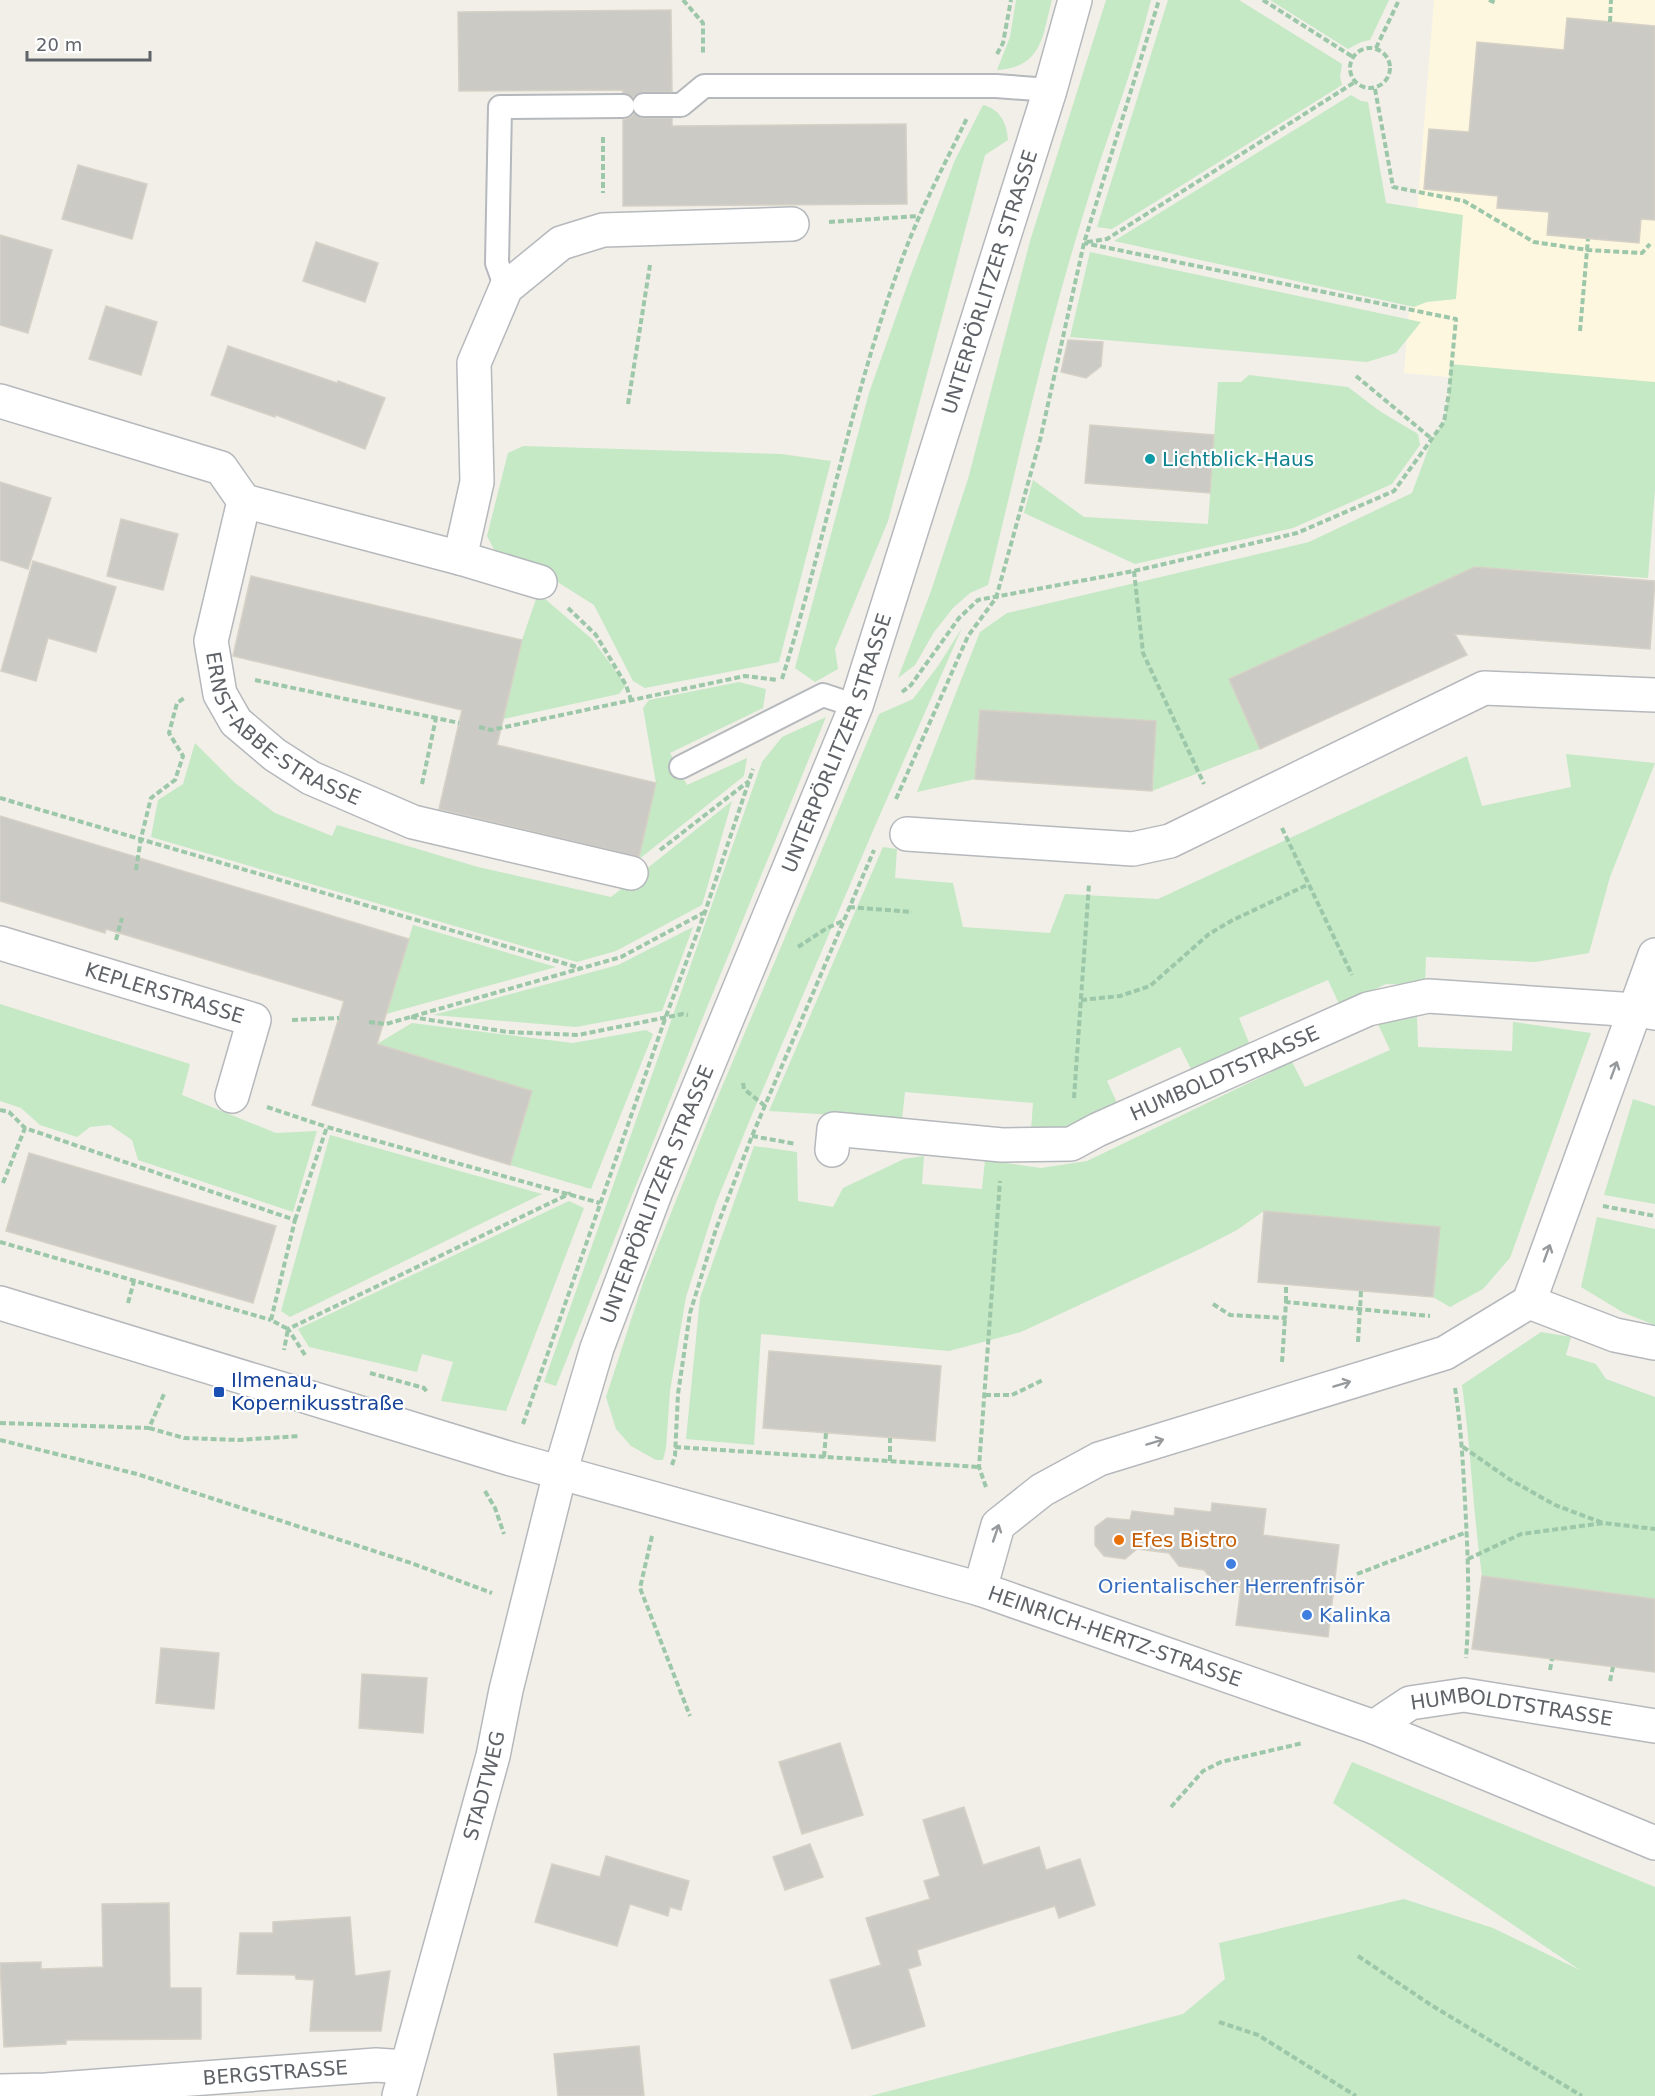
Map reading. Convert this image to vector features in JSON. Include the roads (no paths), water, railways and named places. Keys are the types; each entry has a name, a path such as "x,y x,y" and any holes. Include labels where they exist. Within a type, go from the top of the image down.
{"street":[{"name":"UNTERPÖRLITZER STRASSE","path":"560,1473 597,1348 656,1191 856,706 1050,90 1075,0"},
{"path":"460,558 477,482 474,363 506,288 561,243 603,230 792,224"},
{"path":"0,401 221,468 244,501 460,558 540,582"},
{"name":"ERNST-ABBE-STRASSE","path":"244,501 211,641 220,694 236,722 275,755 311,778 413,822 631,873"},
{"path":"900,820 1091,846 1133,849 1170,841 1484,688 1655,695"},
{"name":"KEPLERSTRASSE","path":"0,943 254,1020 232,1096"},
{"path":"980,1589 998,1525 1042,1490 1099,1459 1445,1353 1529,1302 1567,1198 1645,1011 1655,955"},
{"name":"HUMBOLDTSTRASSE","path":"832,1150 834,1129 1002,1145 1071,1144 1097,1130 1368,1009 1428,996 1645,1011"},
{"path":"1529,1302 1615,1335 1655,1343"},
{"name":"HEINRICH-HERTZ-STRASSE","path":"0,1303 560,1473 980,1589 1374,1727 1655,1843"},
{"name":"STADTWEG","path":"403,2081 493,1756 527,1604 560,1473"},
{"name":"HUMBOLDTSTRASSE","path":"1374,1727 1410,1703 1464,1695 1655,1726"},
{"name":"BERGSTRASSE","path":"0,2091 44,2093 376,2064 403,2081"}],"lane":[{"path":"506,288 496,263 500,107 681,105 704,86 996,86 1050,90"},
{"path":"681,767 823,695 856,706"}],"place":[{"name":"Lichtblick-Haus","path":"1150,459"},
{"name":"Ilmenau, Kopernikusstraße","path":"219,1392"},
{"name":"Efes Bistro","path":"1119,1540"},
{"name":"Orientalischer Herrenfrisör","path":"1231,1564"},
{"name":"Kalinka","path":"1307,1615"}]}
